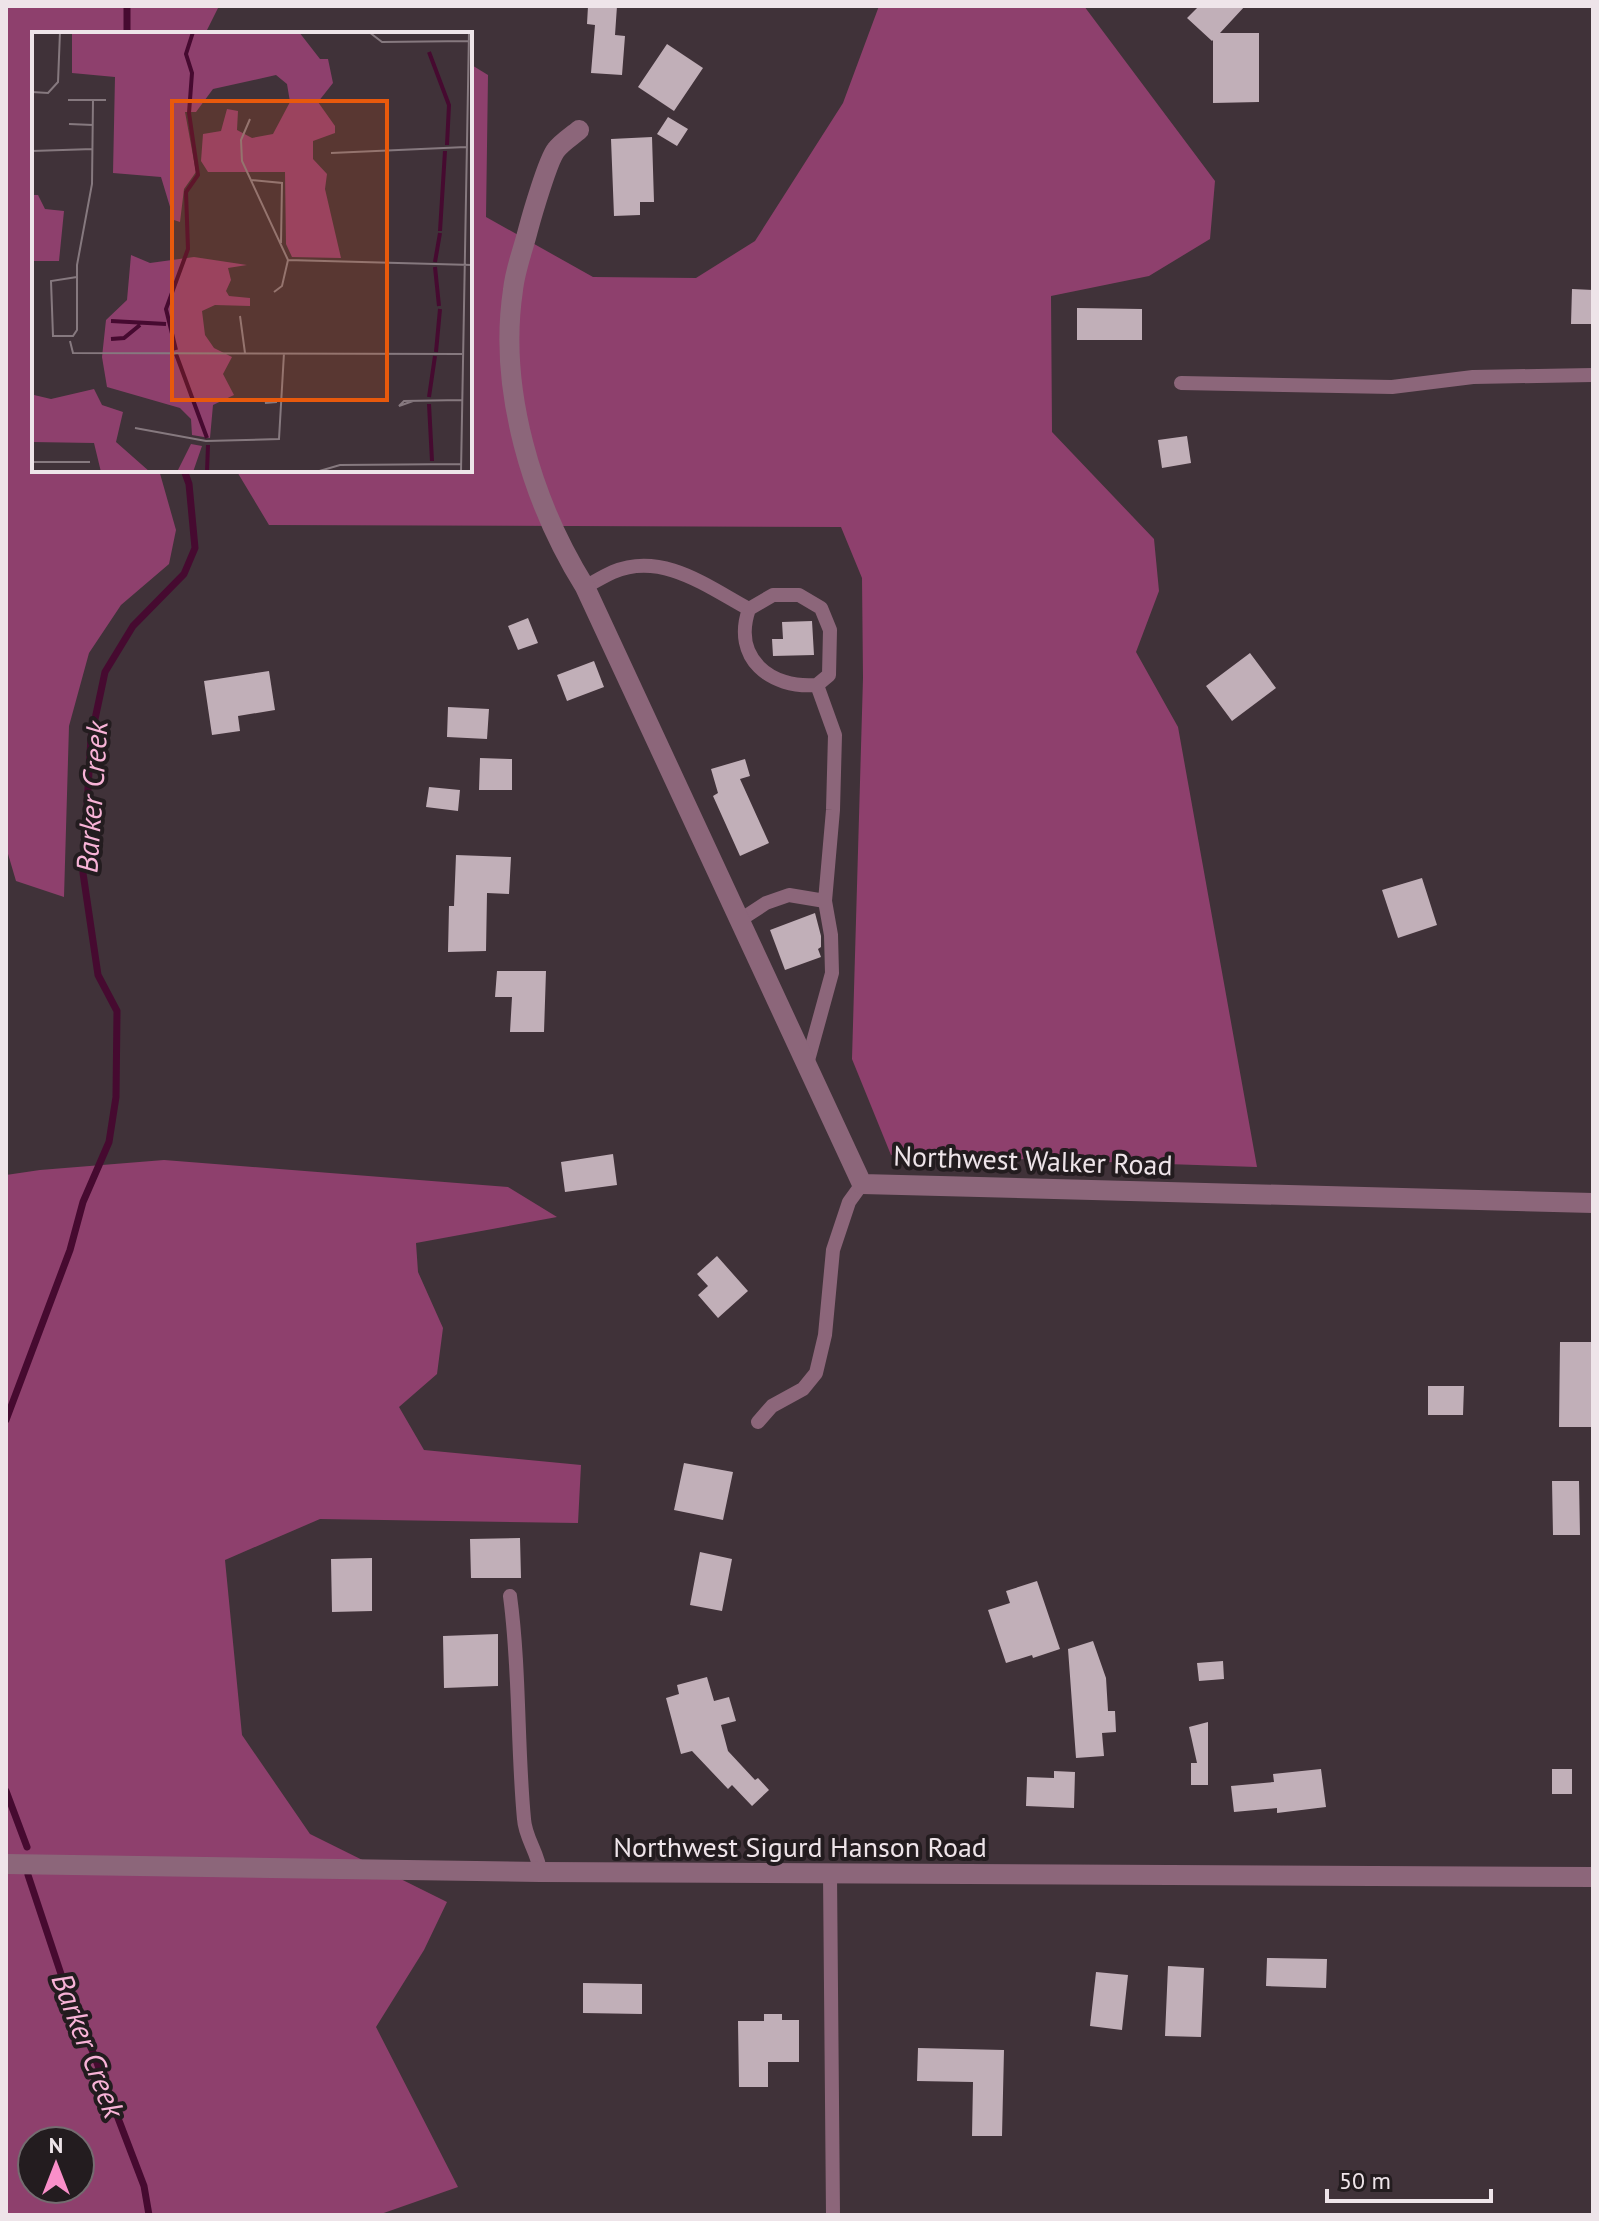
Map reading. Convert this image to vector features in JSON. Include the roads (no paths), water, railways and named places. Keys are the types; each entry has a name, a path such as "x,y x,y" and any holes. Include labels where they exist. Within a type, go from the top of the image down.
{"street":[{"name":"Northwest Walker Road","path":"579,130 555,151 531,218 513,289 509,358 523,445 539,493 862,1184 1593,1203"},
{"name":"Northwest Sigurd Hanson Road","path":"6,1864 540,1872 1593,1877"}],"lane":[{"path":"1181,383 1392,387 1473,377 1593,375"},
{"path":"585,587 615,571 637,565 662,566 690,576 749,609"},
{"path":"773,595 799,595 821,608 830,630 829,675 817,685 801,686 763,671 751,657 744,641 744,624 749,609 773,595"},
{"path":"807,1064 832,973 831,935 825,901 833,823 835,735 817,685"},
{"path":"740,920 766,903 789,895 825,901"},
{"path":"758,1422 772,1406 803,1389 816,1373 825,1335 833,1250 849,1202 862,1184"},
{"path":"510,1596 516,1640 524,1825 540,1872"},
{"path":"830,1874 833,2215"}],"waterway":[{"name":"Barker Creek","path":"127,6 127,32"},
{"name":"Barker Creek","path":"6,1420 70,1250 83,1202 109,1142 116,1097 117,1011 98,975 83,873 91,738 105,672 133,626 184,574 195,548 189,484 185,472"},
{"name":"Barker Creek","path":"6,1791 27,1847"},
{"name":"Barker Creek","path":"28,1875 72,2007 84,2029 144,2186 149,2215"}]}
